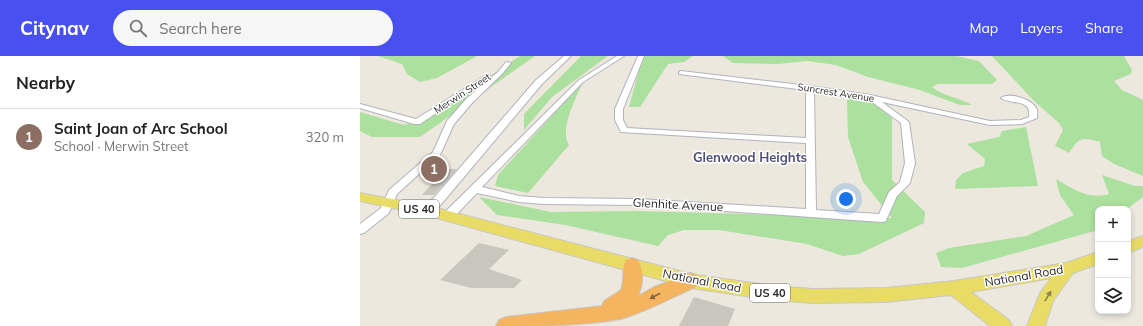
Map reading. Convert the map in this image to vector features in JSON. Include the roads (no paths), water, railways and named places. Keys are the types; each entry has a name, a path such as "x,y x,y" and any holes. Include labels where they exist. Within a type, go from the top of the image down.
{"highway":[{"path":"592,316 617,305 629,296 633,282 632,265"},
{"path":"506,326 592,316 620,311 641,304 661,293 691,281"}],"main road":[{"name":"National Road","path":"360,197 429,211 691,281 772,293 813,296 886,295 954,288 1067,269 1095,259"},
{"path":"1131,246 1143,241"},
{"path":"1036,326 1046,298 1067,269"},
{"path":"954,288 1003,326"}],"street":[{"name":"Merwin Street","path":"360,230 385,210 392,192 436,153 450,124 470,100 500,74 515,56"},
{"path":"429,211 539,82 568,56"},
{"path":"448,216 581,82 621,56"},
{"path":"641,56 619,109 619,120 624,130 810,141"},
{"name":"Merwin Street","path":"360,106 417,122 508,64"},
{"name":"Suncrest Avenue","path":"680,73 810,88 870,97 990,123 1022,122 1033,118 1035,113 1033,108 1027,102 1006,98"},
{"path":"810,88 811,213"},
{"name":"Glenhite Avenue","path":"475,189 519,199 544,201 639,202 882,218 893,194 905,183 910,163 905,122 870,97"}],"place":[{"name":"Saint Joan of Arc School","path":"434,169"}],"district":[{"name":"Glenwood Heights","path":"750,157"}]}
